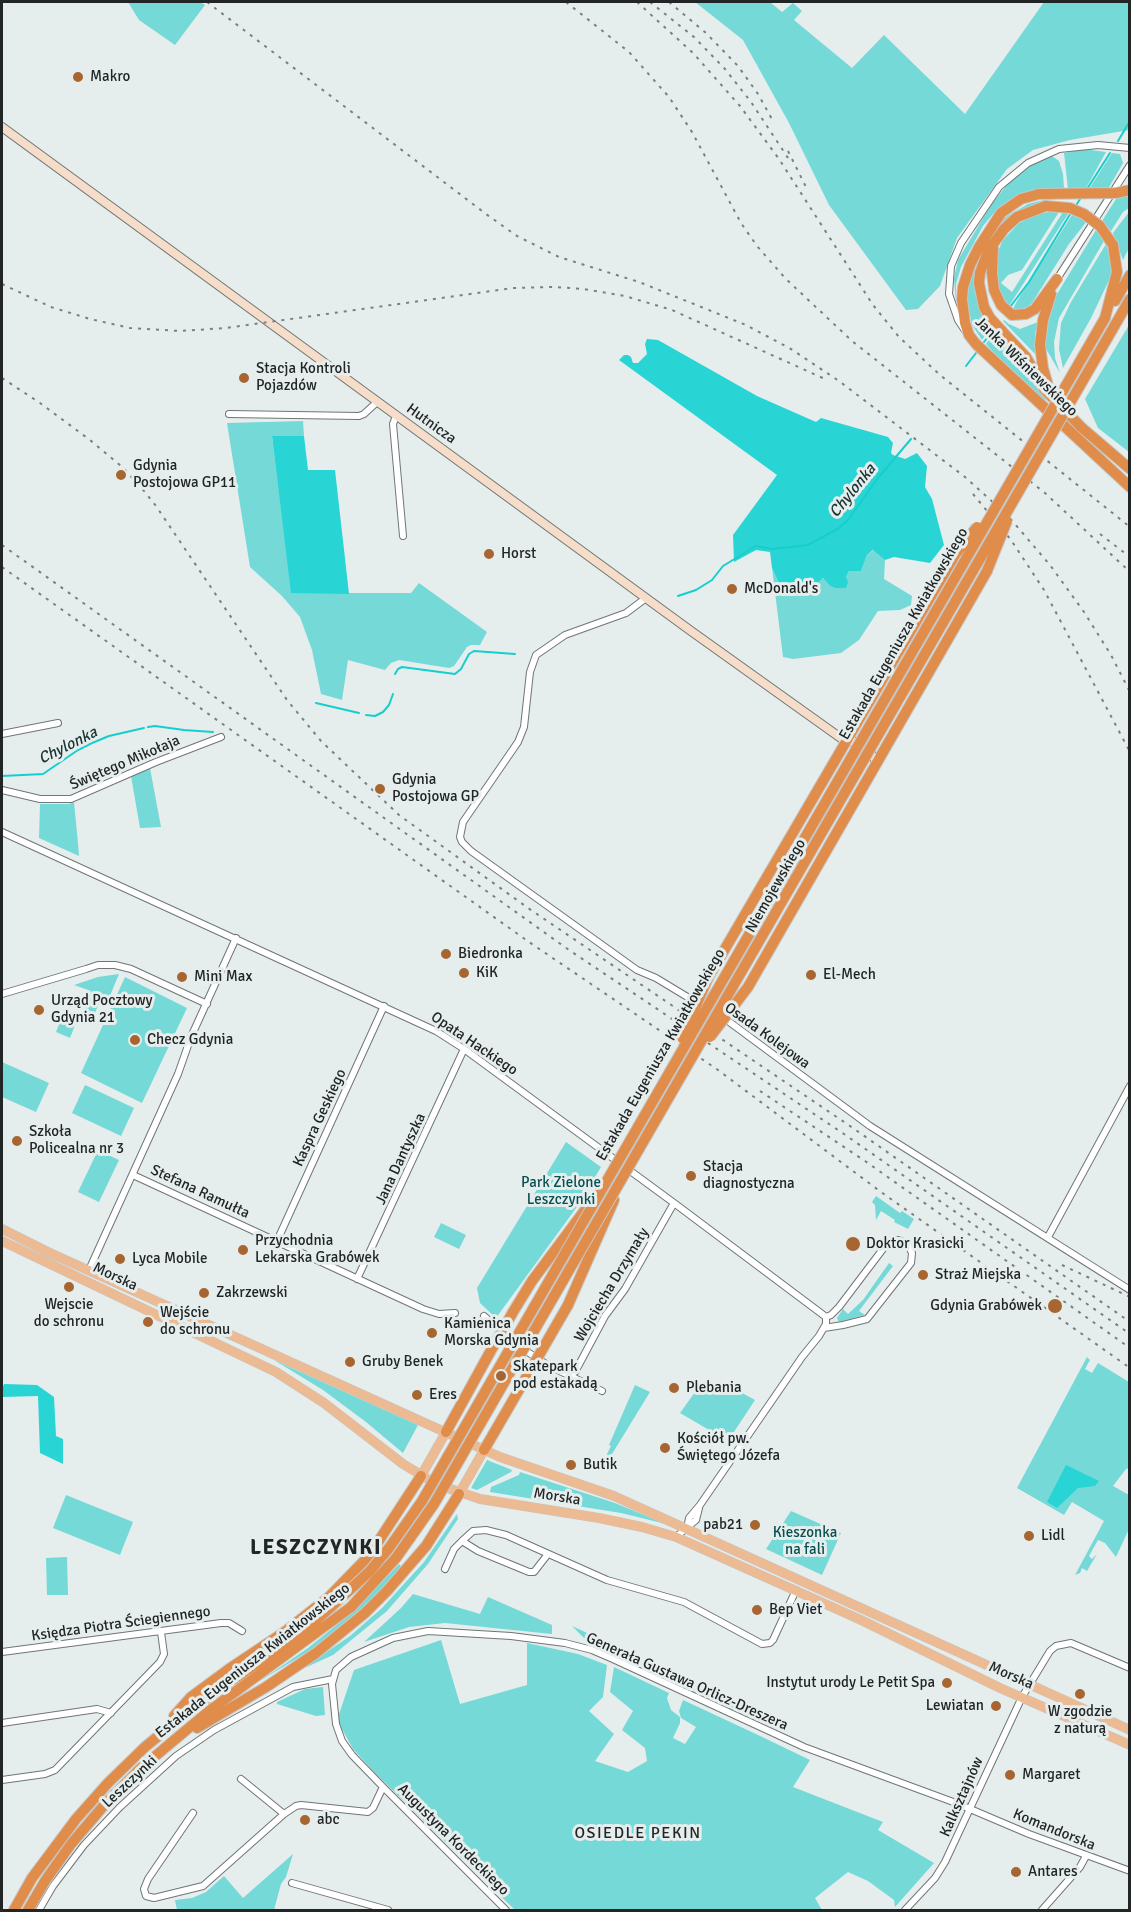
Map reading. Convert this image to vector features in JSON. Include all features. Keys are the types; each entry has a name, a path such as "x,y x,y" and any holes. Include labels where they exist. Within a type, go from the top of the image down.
{"highway":[{"path":"973,339 964,317 962,299 966,277 974,256 993,222 1001,213 1022,199 1039,194 1116,193 1130,190"},
{"path":"1056,402 1044,389 1026,357 990,318 984,307 980,273 988,251 1004,229 1017,217 1034,209 1046,206 1070,208 1089,217 1100,226 1113,244 1117,272 1105,318"},
{"path":"993,244 994,290 1001,305 1012,315 1026,314 1035,309 1058,279"},
{"name":"Estakada Eugeniusza Kwiatkowskiego","path":"14,1911 32,1878 76,1819 108,1783 145,1747 195,1706 303,1632 342,1598 370,1571 418,1508 1130,275"},
{"path":"1056,402 1045,378 1040,345 1048,301 1058,279"},
{"name":"Estakada Eugeniusza Kwiatkowskiego","path":"28,1911 45,1881 84,1828 106,1803 141,1768 209,1711 351,1607 396,1558 434,1504 1130,299"},
{"path":"1108,337 1130,316"},
{"name":"Janka Wiśniewskiego","path":"973,339 1130,487"},
{"name":"Janka Wiśniewskiego","path":"1056,402 1130,469"},
{"path":"682,1073 748,987 910,707 987,571 1022,484"},
{"path":"667,1075 708,978 947,566 998,501"},
{"path":"446,1432 532,1281 614,1169"},
{"path":"484,1450 568,1305 626,1173"},
{"path":"145,1747 191,1697 286,1631 329,1597 364,1561 421,1476"},
{"path":"173,1742 266,1687 316,1653 365,1613 408,1568 436,1531 459,1494"},
{"path":"378,1542 408,1568"}],"main road":[{"name":"Hutnicza","path":"2,127 845,741 850,751 858,758 877,762"},
{"name":"Hutnicza","path":"845,741 857,742 865,746 877,762"},
{"name":"Morska","path":"2,1228 484,1450 599,1490 687,1528 1130,1730"},
{"name":"Morska","path":"2,1241 276,1371 324,1403 421,1476 459,1494 508,1505 642,1527 676,1537 796,1590 1022,1697 1130,1744"},
{"path":"421,1476 446,1432"},
{"path":"459,1494 484,1450"}],"street":[{"name":"Janka Wiśniewskiego","path":"973,339 958,320 951,303 949,294 951,266 961,243 999,187 1028,163 1059,149 1098,145 1130,148"},
{"path":"1058,279 1130,165"},
{"path":"229,414 359,416 377,402"},
{"path":"396,416 393,424 403,536"},
{"name":"Osada Kolejowa","path":"646,598 626,613 565,635 536,655 530,672 524,727 518,742 463,822 460,837 462,842 471,851 637,970 656,978 732,1023 816,1088 870,1125 1129,1288"},
{"path":"2,734 58,723"},
{"name":"Świętego Mikołaja","path":"2,790 40,799 71,799 156,762 221,738"},
{"name":"Niemojewskiego","path":"831,765 825,800 733,961 711,992 711,1011 729,1002 744,967 836,806 864,785"},
{"name":"Opata Hackiego","path":"2,832 426,1026 464,1049 826,1317"},
{"path":"89,1270 236,938"},
{"path":"2,994 92,967 115,965 130,969 207,1004"},
{"name":"Kaspra Geskiego","path":"277,1241 384,1006"},
{"name":"Jana Dantyszka","path":"357,1279 464,1049"},
{"path":"1048,1237 1130,1086"},
{"name":"Stefana Ramułta","path":"133,1175 423,1309 439,1314 455,1313"},
{"name":"Wojciecha Drzymały","path":"568,1376 575,1372 605,1316 624,1289 674,1203"},
{"path":"676,1537 696,1520 700,1505 824,1328 826,1317 839,1307 889,1241 898,1240 907,1243 912,1253 910,1263 867,1319 824,1328"},
{"path":"484,1316 526,1351 568,1376 602,1391"},
{"path":"445,1569 454,1549 462,1541 473,1531 486,1530 506,1535 607,1580 684,1602 762,1644 773,1640 796,1590"},
{"path":"462,1541 478,1551 529,1572 534,1572 548,1554"},
{"name":"Księdza Piotra Ściegiennego","path":"2,1652 221,1623 229,1623 242,1631"},
{"name":"Generała Gustawa Orlicz-Dreszera","path":"333,1679 339,1666 351,1657 393,1638 428,1631 511,1635 565,1643 592,1650 613,1659 804,1747 970,1808"},
{"path":"2,1780 45,1774 55,1770 163,1658 161,1632"},
{"name":"Kalksztajnów","path":"905,1911 935,1878 945,1862 1022,1697 1050,1651 1063,1644 1078,1645 1130,1668"},
{"name":"Augustyna Kordeckiego","path":"333,1679 334,1708 342,1741 352,1755 504,1910"},
{"name":"Leszczynki","path":"39,1911 53,1886 84,1845 120,1807 176,1756 234,1718 293,1687 333,1679"},
{"path":"2,1723 97,1709 111,1713"},
{"path":"193,1813 148,1879 144,1889 146,1896 154,1898 203,1886 284,1814 241,1779"},
{"name":"Augustyna Kordeckiego","path":"284,1814 301,1805 368,1812 373,1808 382,1787"},
{"name":"Komandorska","path":"970,1808 1086,1856 1130,1871"},
{"path":"1042,1911 1080,1867 1086,1856"},
{"path":"292,1883 388,1911"}],"green space":[{"path":"128,2 200,2 205,5 175,45 139,20"},
{"path":"695,2 770,2 782,12 793,3 802,11 794,20 852,68 884,35 965,114 1044,2 1129,2 1129,130 1070,140 1033,150 1007,169 957,238 940,286 918,309 906,310 829,205 789,123 743,40"},
{"path":"1084,149 1106,152 1085,190 1068,189 1064,153"},
{"path":"1112,153 1120,154 1123,163 1108,189 1089,189"},
{"path":"1052,156 1059,161 1064,188 1046,189 999,209 993,214 983,226 961,267 956,284 956,302 954,278 958,260 992,203 1013,178 1030,165"},
{"path":"1129,196 1129,208 1123,212 1111,231 1102,221 1116,199"},
{"path":"1054,199 1035,204 1013,214 978,265 992,326 982,340 972,325 966,299 968,283 976,260 1002,220 1028,204"},
{"path":"1048,212 1059,212 1022,270 1008,275 1001,283 1012,292 1063,212 1068,214 1009,306 1005,303 995,279 997,253 1003,240 1019,223"},
{"path":"1129,212 1129,248 1123,260 1113,233"},
{"path":"1072,215 1087,221 1069,244 1032,303 1027,308 1016,311 1013,309 1017,301"},
{"path":"1096,230 1104,241 1059,318 1054,342 1055,358 1060,373 1045,347 1048,319 1057,294"},
{"path":"1106,244 1112,262 1112,274 1063,368 1059,349 1061,323"},
{"path":"1003,321 1020,329 1038,322 1035,333 1036,355"},
{"path":"1129,325 1129,452 1098,428 1085,399"},
{"path":"996,330 1022,356 1047,397 1045,400 1000,360 986,344"},
{"path":"303,421 304,436 272,437 292,593 411,593 419,583 487,632 480,645 467,647 454,666 449,668 399,660 391,663 385,670 348,660 342,700 321,694 312,650 300,617 282,596 250,567 227,423"},
{"path":"874,550 885,560 884,579 912,596 911,605 900,610 878,611 859,640 841,653 793,659 783,657 772,568 777,579 811,590 823,578 829,585 846,577 849,571 861,571 867,555"},
{"path":"150,768 161,827 140,828 131,776"},
{"path":"74,802 79,856 39,838 40,804"},
{"path":"119,974 109,998 102,996 93,1018 82,1014 91,991 74,985 98,977"},
{"path":"125,977 187,1008 142,1103 81,1073"},
{"path":"65,1009 79,1015 70,1038 56,1032"},
{"path":"2,1062 49,1083 36,1112 2,1097"},
{"path":"85,1085 134,1108 121,1136 72,1113"},
{"name":"Park Zielone Leszczynki","path":"566,1142 601,1167 579,1204 496,1318 480,1303 477,1288"},
{"path":"98,1150 119,1160 99,1202 78,1192"},
{"path":"876,1196 900,1213 902,1211 914,1219 908,1229 894,1222 895,1220 881,1211 876,1220 875,1205 872,1202"},
{"path":"441,1223 466,1235 459,1249 434,1237"},
{"path":"889,1263 893,1266 859,1311 865,1315 839,1322 837,1318 843,1309 848,1314 863,1300"},
{"path":"1087,1357 1090,1360 1085,1369 1092,1373 1098,1363 1129,1382 1129,1468 1113,1486 1129,1495 1129,1529 1116,1557 1105,1543 1098,1540 1089,1556 1092,1559 1097,1554 1087,1571 1082,1568 1080,1573 1075,1575 1104,1521 1072,1502 1064,1515 1017,1488"},
{"path":"274,1360 418,1425 403,1453 323,1390"},
{"path":"720,1381 755,1400 728,1441 680,1413 698,1388 710,1392"},
{"path":"635,1385 650,1392 609,1459 607,1454 611,1446 609,1445"},
{"path":"487,1460 512,1470 477,1490 471,1488"},
{"path":"520,1472 615,1503 666,1524 621,1513 490,1492 491,1487 519,1475"},
{"path":"66,1495 133,1522 120,1555 53,1528"},
{"name":"Kieszonka na fali","path":"791,1511 841,1533 822,1575 766,1549"},
{"path":"457,1514 458,1519 428,1564 387,1611 333,1655 300,1670 350,1636 382,1608 424,1562"},
{"path":"67,1557 68,1595 47,1595 46,1558"},
{"path":"399,1564 402,1567 384,1587 342,1627 309,1651 260,1681 308,1648 354,1611"},
{"path":"413,1594 480,1614 488,1597 552,1625 552,1634 445,1623 409,1627 364,1642"},
{"path":"572,1626 768,1716 765,1722 747,1714 586,1640"},
{"path":"441,1640 460,1704 527,1685 527,1643 578,1654 607,1665 603,1697 589,1711 614,1734 595,1761 628,1772 647,1761 645,1748 622,1730 633,1711 610,1692 614,1667 669,1693 667,1698 671,1710 680,1717 680,1723 673,1738 685,1744 696,1727 681,1718 679,1711 683,1700 756,1734 810,1760 793,1787 883,1822 878,1830 934,1863 895,1907 894,1900 868,1881 848,1872 815,1898 822,1910 515,1910 376,1774 353,1749 337,1720 354,1670"},
{"path":"323,1687 325,1715 316,1716 277,1704 305,1689"},
{"path":"293,1854 274,1910 177,1910 175,1900 192,1898 206,1892 224,1876 243,1898"}],"shaded area":[{"path":"647,339 658,340 757,396 816,422 821,418 888,437 893,443 891,453 893,455 905,459 917,453 927,466 925,487 932,499 944,545 930,563 894,557 885,560 873,550 867,555 861,571 849,571 846,577 848,582 846,588 835,588 823,578 811,590 801,593 792,588 788,582 781,584 777,579 772,568 770,552 756,550 734,562 733,535 777,475 619,360 624,355 628,355 633,363 638,363 647,354 645,344"},
{"path":"272,436 304,436 308,470 335,470 349,594 291,593"},
{"path":"4,1384 37,1385 54,1397 56,1436 63,1439 63,1464 40,1453 38,1396 2,1397"},
{"path":"1066,1465 1099,1481 1095,1486 1078,1488 1057,1508 1047,1502"}],"waterway":[{"name":"Chylonka","path":"1118,141 1130,121"},
{"name":"Chylonka","path":"1087,189 1110,153"},
{"name":"Chylonka","path":"1075,207 1082,196"},
{"name":"Chylonka","path":"1010,307 1029,282 1072,211"},
{"name":"Chylonka","path":"984,342 994,329"},
{"name":"Chylonka","path":"966,366 976,353"},
{"name":"Chylonka","path":"678,596 696,590 712,580 723,566 756,546 772,549 808,545 839,528 848,520 878,478 911,439"},
{"name":"Chylonka","path":"395,674 402,667 455,674 461,669 469,654 474,651 515,654"},
{"name":"Chylonka","path":"366,715 375,716 383,712 389,705 393,694"},
{"name":"Chylonka","path":"316,703 359,713"},
{"name":"Chylonka","path":"148,727 213,732"},
{"name":"Chylonka","path":"2,776 43,774 92,743 109,736 144,728"}],"railway":[{"path":"207,2 517,236 559,257 639,282 746,325 791,349 839,381 965,477 1008,516 1050,565 1084,612 1111,655 1130,692"},
{"path":"566,2 629,52 669,97 692,132 741,223 757,246 785,278 852,341 1045,493 1130,572"},
{"path":"637,2 693,53 740,106 779,159 873,305 899,337 940,375 1130,527"},
{"path":"650,2 694,37 725,69 751,102 788,158"},
{"path":"669,2 706,33 738,66 758,94 773,121"},
{"path":"788,151 808,191"},
{"path":"2,284 51,307 90,319 130,328 180,331 226,328 513,288 584,289 625,296 672,310 825,379"},
{"path":"2,378 90,440 121,466 140,486 156,506 287,700 321,741 399,815 528,908 850,1126 1130,1322"},
{"path":"973,494 1011,540 1044,590 1130,752"},
{"path":"1100,534 1130,557"},
{"path":"2,545 569,950 844,1134 1130,1334"},
{"path":"2,567 529,942 718,1070 881,1192 1130,1368"},
{"path":"760,1091 865,1161 1130,1348"},
{"path":"1062,1265 1130,1297"}],"place":[{"name":"Makro","path":"78,77"},
{"name":"Stacja Kontroli Pojazdów","path":"244,378"},
{"name":"Gdynia Postojowa GP11","path":"121,475"},
{"name":"Horst","path":"489,554"},
{"name":"McDonald's","path":"732,589"},
{"name":"Gdynia Postojowa GP","path":"380,789"},
{"name":"Biedronka","path":"446,954"},
{"name":"KiK","path":"464,973"},
{"name":"El-Mech","path":"811,975"},
{"name":"Mini Max","path":"182,977"},
{"name":"Urząd Pocztowy Gdynia 21","path":"39,1010"},
{"name":"Checz Gdynia","path":"135,1040"},
{"name":"Szkoła Policealna nr 3","path":"17,1141"},
{"name":"Stacja diagnostyczna","path":"691,1176"},
{"name":"Doktor Krasicki","path":"853,1244"},
{"name":"Przychodnia Lekarska Grabówek","path":"243,1250"},
{"name":"Lyca Mobile","path":"120,1259"},
{"name":"Straż Miejska","path":"923,1275"},
{"name":"Wejscie do schronu","path":"69,1287"},
{"name":"Zakrzewski","path":"204,1293"},
{"name":"Gdynia Grabówek","path":"1055,1306"},
{"name":"Wejście do schronu","path":"148,1322"},
{"name":"Kamienica Morska Gdynia","path":"432,1333"},
{"name":"Gruby Benek","path":"350,1362"},
{"name":"Skatepark pod estakadą","path":"501,1376"},
{"name":"Plebania","path":"674,1388"},
{"name":"Eres","path":"417,1395"},
{"name":"Kościół pw. Świętego Józefa","path":"665,1448"},
{"name":"Butik","path":"571,1465"},
{"name":"pab21","path":"755,1525"},
{"name":"Lidl","path":"1029,1536"},
{"name":"Bep Viet","path":"757,1610"},
{"name":"Instytut urody Le Petit Spa","path":"947,1683"},
{"name":"W zgodzie z naturą","path":"1080,1694"},
{"name":"Lewiatan","path":"996,1706"},
{"name":"Margaret","path":"1010,1775"},
{"name":"abc","path":"305,1820"},
{"name":"Antares","path":"1016,1872"}],"district":[{"name":"LESZCZYNKI","path":"316,1548"},
{"name":"OSIEDLE PEKIN","path":"638,1834"}]}
